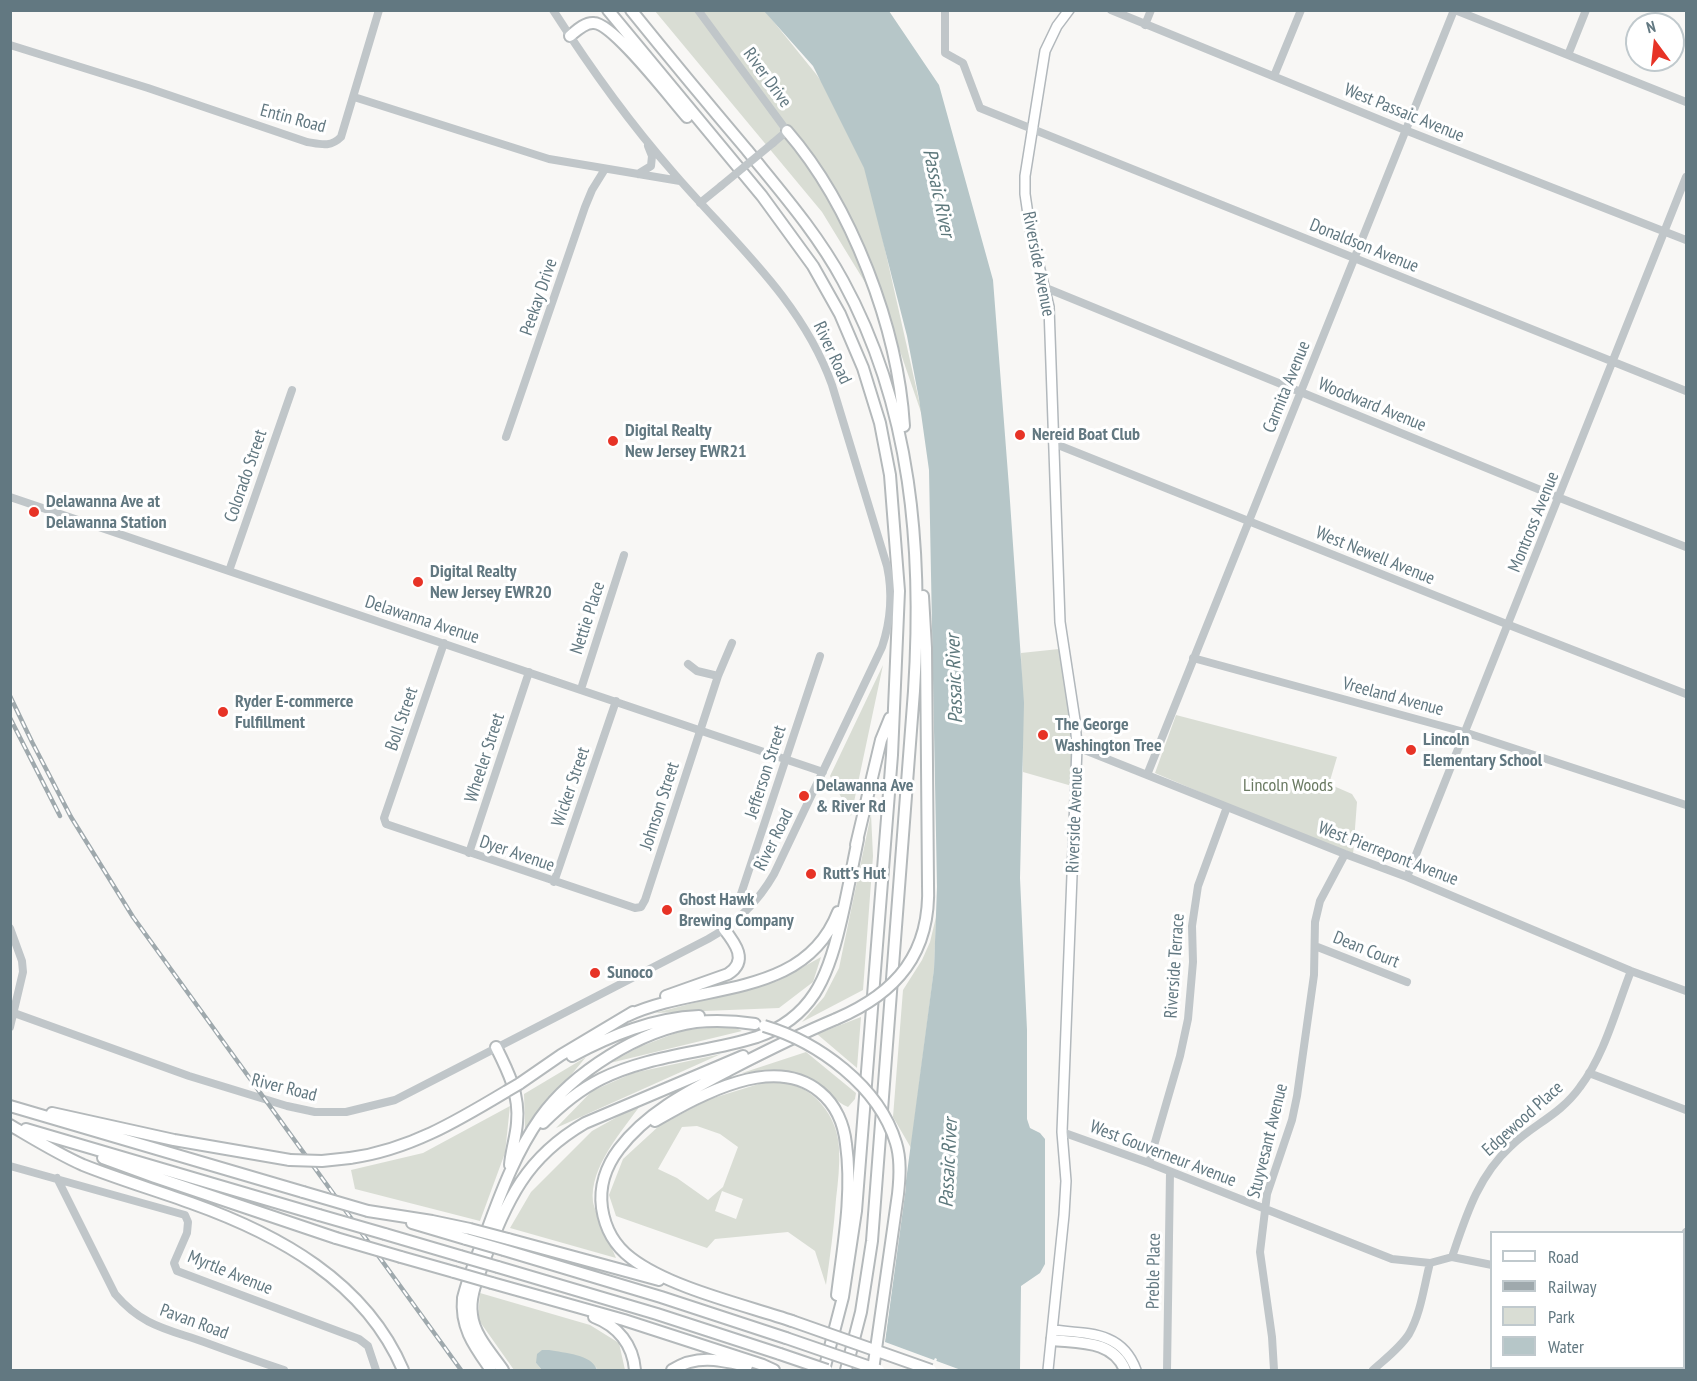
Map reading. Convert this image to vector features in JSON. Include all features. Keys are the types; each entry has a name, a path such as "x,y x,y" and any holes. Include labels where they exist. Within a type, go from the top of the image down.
{"highway":[{"path":"10,1125 657,1314 825,1371 849,1267 858,1197 894,710 899,591 896,532 886,449 872,395 852,340 823,281 781,220 608,10"},
{"path":"631,10 795,209 843,280 869,333 886,380 897,419 908,475"},
{"path":"570,36 588,24 593,23 604,27 632,53 695,125 726,153"},
{"path":"788,131 810,161 854,239 874,287 887,331 903,400 916,590 915,677 875,1212 866,1284 846,1371"},
{"path":"503,1371 474,1325 471,1310 472,1294 505,1208 516,1188 538,1160 566,1135 595,1118 865,1005 888,989 903,973 918,948 925,927 928,905 926,638 913,531"},
{"path":"522,1148 544,1122 565,1103 601,1079 631,1067 752,1039 776,1029 797,1014 818,990 830,966 881,740 894,710"},
{"path":"627,1016 664,1002 769,978 799,963 819,944 834,920 858,839"},
{"path":"519,1084 561,1055 627,1016 669,995 732,972 737,965 739,953 735,943 724,929"},
{"path":"12,1107 74,1116 231,1151 290,1160 322,1161 350,1158 387,1151 428,1136 519,1084 608,1038 650,1023 674,1018 705,1016 734,1018 760,1025 806,1044 843,1069 876,1105 896,1143 899,1165 898,1194 873,1371"},
{"path":"491,1371 470,1339 464,1322 462,1304 466,1286 510,1170 540,1118 559,1096 588,1070 622,1049 659,1032 686,1024 712,1021 760,1025"},
{"path":"807,1031 678,1098 649,1118 629,1137 611,1160 603,1181 603,1211 610,1232 622,1251 636,1262 663,1276 932,1371"},
{"path":"496,1047 509,1075 517,1106 517,1126 510,1170"},
{"path":"629,1137 697,1098 756,1078 790,1078 810,1085 826,1097 841,1123 848,1163 845,1224 829,1352"},
{"path":"12,1107 368,1211 468,1234 508,1239 700,1290"},
{"path":"10,1125 82,1164 230,1218 307,1258 333,1277 364,1308 385,1336 403,1371"},
{"path":"47,1135 155,1178 336,1238 540,1298 624,1320 763,1365 773,1371"},
{"path":"468,1234 504,1250 661,1297 879,1371"},
{"path":"540,1298 608,1323 627,1344 633,1357 635,1371"},
{"path":"1053,1335 1101,1346 1114,1354 1125,1371"},
{"path":"672,1371 687,1363 707,1359 773,1371"}],"main road":[{"name":"Riverside Avenue","path":"1048,1371 1066,1182 1062,1132 1077,747 1060,622 1051,328 1046,288 1030,228 1025,194 1026,158 1045,51 1057,26 1070,10"},
{"path":"1053,1335 1096,1334 1110,1339 1127,1352 1136,1371"}],"street":[{"name":"Entin Road","path":"10,45 319,144 335,144 341,137 354,98 379,10"},
{"name":"River Road","path":"14,1013 189,1076 287,1106 315,1112 345,1112 395,1100 724,929 750,907 770,882 871,672 887,631 891,598 889,576 836,397 813,341 778,288 647,142 553,10"},
{"name":"River Drive","path":"698,10 788,131 700,203"},
{"name":"West Passaic Avenue","path":"1111,10 1405,130 1686,240"},
{"path":"1145,25 1151,10"},
{"path":"1274,76 1301,10"},
{"path":"1455,10 1686,102"},
{"name":"Carmita Avenue","path":"1147,775 1455,10"},
{"path":"1568,56 1586,10"},
{"name":"Donaldson Avenue","path":"945,11 945,53 963,63 980,108 1686,391"},
{"path":"354,98 549,159 681,181"},
{"path":"638,174 647,170 652,162 647,142"},
{"name":"Peekay Drive","path":"506,437 585,207 605,169"},
{"name":"Montross Avenue","path":"1407,876 1560,498 1686,177"},
{"name":"Woodward Avenue","path":"1046,288 1560,498 1686,546"},
{"name":"Colorado Street","path":"229,571 292,390"},
{"name":"West Newell Avenue","path":"1053,443 1686,694"},
{"name":"Delawanna Avenue","path":"10,497 824,772"},
{"name":"Nettie Place","path":"581,689 624,555"},
{"name":"Boll Street","path":"389,806 444,643"},
{"name":"Johnson Street","path":"648,891 700,729 732,643"},
{"name":"Jefferson Street","path":"740,897 820,656"},
{"name":"Vreeland Avenue","path":"1193,658 1464,732 1686,805"},
{"path":"688,664 698,671 718,676"},
{"name":"Wheeler Street","path":"470,853 529,672"},
{"name":"Wicker Street","path":"554,882 616,701"},
{"name":"West Pierrepont Avenue","path":"1077,747 1407,876 1631,971 1686,991"},
{"name":"Dyer Avenue","path":"389,806 384,818 386,824 554,882 635,908 640,907 648,891"},
{"name":"Riverside Terrace","path":"1149,1163 1174,1078 1188,1019 1193,962 1192,926 1198,886 1227,807"},
{"name":"Stuyvesant Avenue","path":"1274,1371 1272,1337 1260,1252 1267,1194 1292,1120 1297,1096 1314,975 1315,922 1318,907 1346,854"},
{"path":"10,928 23,968 23,978 10,1027"},
{"name":"Dean Court","path":"1315,945 1407,982"},
{"name":"Edgewood Place","path":"1452,1257 1473,1198 1489,1170 1511,1146 1568,1102 1589,1073 1597,1059 1631,971"},
{"path":"1589,1073 1686,1110"},
{"name":"West Gouverneur Avenue","path":"1062,1132 1149,1163 1392,1259 1430,1263 1452,1257 1490,1265"},
{"name":"Myrtle Avenue","path":"10,1166 185,1215 188,1227 174,1263 177,1271 359,1339 368,1347 376,1371"},
{"name":"Preble Place","path":"1167,1371 1170,1172"},
{"name":"Pavan Road","path":"57,1178 115,1294 135,1314 165,1331 199,1340 284,1371"},
{"path":"1373,1371 1401,1345 1414,1324 1430,1263"}],"green space":[{"path":"655,11 765,11 816,74 859,134 923,418 891,325 822,212"},
{"path":"1059,649 1070,720 1072,786 1023,772 1021,653"},
{"path":"883,665 851,816 830,776"},
{"name":"Lincoln Woods","path":"1176,715 1337,757 1329,784 1352,794 1357,802 1353,855 1341,852 1155,773"},
{"path":"871,814 873,856 863,990 802,1022 824,997 839,968"},
{"path":"936,917 934,970 911,1148 893,1117 903,990 922,960 930,942"},
{"path":"821,957 813,982 779,1008 655,1013 778,981"},
{"path":"861,1017 857,1068 817,1034"},
{"path":"732,1026 742,1031 610,1063 639,1047 684,1030"},
{"path":"806,1052 856,1093 855,1099 848,1107 836,1100 819,1084 801,1074 782,1071 742,1073"},
{"path":"721,1054 556,1128 592,1091 633,1073"},
{"path":"586,1057 525,1130 524,1094"},
{"path":"762,1083 782,1083 803,1089 826,1110 838,1138 839,1174 826,1285 815,1251 788,1232 715,1239 707,1248 616,1216 609,1195 623,1159 660,1125 710,1099","holes":["697,1126 720,1134 738,1147 723,1187 708,1200 677,1178 658,1169 682,1127","722,1191 743,1199 736,1219 715,1211"]},
{"path":"642,1103 602,1162 593,1189 594,1207 616,1258 510,1228 531,1192 592,1131"},
{"path":"510,1106 505,1153 480,1221 355,1189 351,1170 423,1153"},
{"path":"480,1293 590,1325 619,1343 625,1370 597,1370 596,1367 536,1363 542,1370 514,1370 478,1319"}],"water":[{"name":"Passaic River","path":"764,11 889,11 939,85 993,280 1024,703 1020,878 1027,1030 1027,1119 1030,1128 1040,1133 1045,1139 1045,1264 1040,1273 1021,1286 1020,1370 933,1370 937,1359 935,1358 929,1370 881,1370 934,969 937,887 929,470 907,336 864,168 813,66"},
{"path":"542,1350 584,1357 597,1370 542,1370 536,1363 537,1354"}],"pier":[{"path":"933,831 936,898 933,923"},
{"path":"906,1159 906,1187 885,1342 961,1370 878,1370"}],"railway":[{"path":"10,696 71,817 133,917 461,1370"},
{"path":"10,718 60,816"}],"place":[{"name":"Nereid Boat Club","path":"1020,435"},
{"name":"Digital Realty New Jersey EWR21","path":"613,441"},
{"name":"Delawanna Ave at Delawanna Station","path":"34,512"},
{"name":"Digital Realty New Jersey EWR20","path":"418,582"},
{"name":"Ryder E-commerce Fulfillment","path":"223,712"},
{"name":"The George Washington Tree","path":"1043,735"},
{"name":"Lincoln Elementary School","path":"1411,750"},
{"name":"Delawanna Ave & River Rd","path":"804,796"},
{"name":"Rutt's Hut","path":"811,874"},
{"name":"Ghost Hawk Brewing Company","path":"667,910"},
{"name":"Sunoco","path":"595,973"}]}
